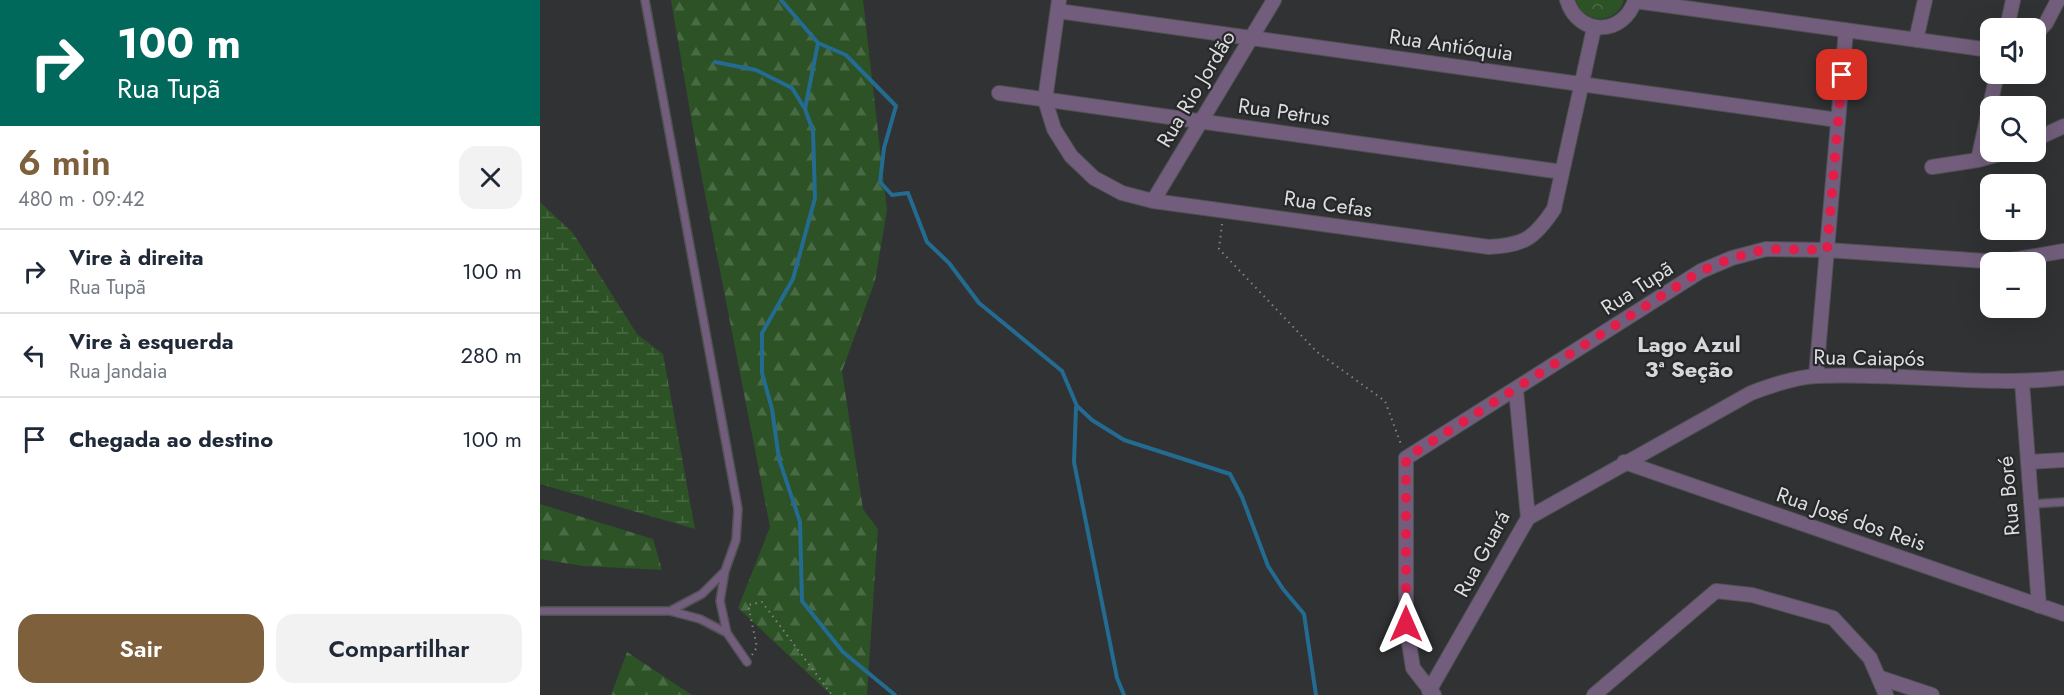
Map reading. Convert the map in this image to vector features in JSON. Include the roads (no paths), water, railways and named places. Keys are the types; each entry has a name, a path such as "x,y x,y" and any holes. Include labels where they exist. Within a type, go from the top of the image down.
{"street":[{"name":"Rua Rio Jordão","path":"1153,201 1274,0"},
{"path":"1567,0 1576,19 1594,28 1616,26 1632,11 1635,0 1980,49"},
{"path":"1916,40 1924,0"},
{"path":"2009,18 2013,0"},
{"path":"2046,23 2058,0"},
{"name":"Rua Antióquia","path":"1058,6 1251,38 1838,120"},
{"name":"Rua Cefas","path":"1058,6 1045,100 1054,129 1071,156 1094,178 1122,193 1153,201 1488,247 1516,245 1539,232 1554,209 1594,28"},
{"path":"1816,376 1846,30"},
{"path":"1932,167 1978,160 1995,84"},
{"name":"Rua Petrus","path":"999,93 1562,172"},
{"path":"2046,134 2064,126"},
{"name":"Rua Tupã","path":"1432,693 1413,668 1406,624 1406,458 1701,271 1732,258 1766,249 1827,250 2000,262 2064,251"},
{"name":"Rua Caiapós","path":"1528,518 1624,462 1751,393 1782,382 1816,376 2022,382 2064,378"},
{"name":"Rua Boré","path":"2022,382 2039,606"},
{"name":"Rua Guará","path":"1432,693 1528,518 1516,390"},
{"path":"2028,462 2064,460"},
{"name":"Rua José dos Reis","path":"1624,462 2064,614"},
{"path":"1594,695 1716,591 1752,595 1833,618 1870,658 1881,678 1886,695"},
{"path":"1881,678 1932,695"}],"lane":[{"path":"645,0 738,509 736,540 725,571 720,601 727,633 747,662"},
{"path":"2031,504 2064,502"},
{"path":"670,611 702,594 725,571"},
{"path":"540,611 670,611 700,619 727,633"}],"waterway":[{"path":"781,0 818,43 805,109 813,131 815,198 793,279 762,333 762,373 772,409 779,459 800,522 802,601 843,652 895,695"},
{"path":"818,43 846,55 896,106 884,148 880,182 892,195 908,193 927,242 949,263 979,303 1062,371 1077,406 1092,420 1124,440 1230,474 1242,497 1268,566 1304,614 1316,695"},
{"path":"715,62 756,70 792,88 805,109"},
{"path":"1076,407 1074,462 1117,678 1124,695"}],"district":[{"name":"Lago Azul 3ª Seção","path":"1689,356"}]}
